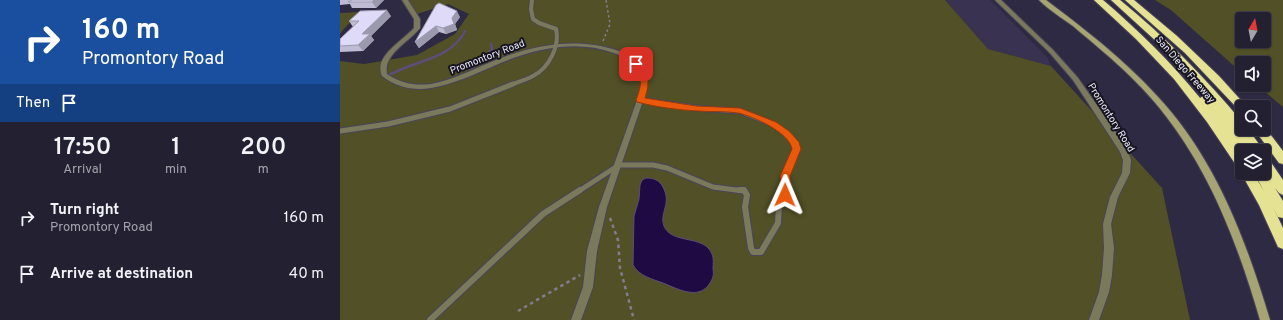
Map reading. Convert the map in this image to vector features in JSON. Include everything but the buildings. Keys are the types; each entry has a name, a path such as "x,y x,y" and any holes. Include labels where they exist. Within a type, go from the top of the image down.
{"highway":[{"name":"San Diego Freeway","path":"1098,0 1134,31 1174,72 1213,122 1235,155"},
{"path":"1107,0 1147,34 1169,56 1196,86 1241,144"},
{"path":"1116,0 1151,29 1175,52 1208,87 1253,144"},
{"name":"San Diego Freeway","path":"1130,0 1172,34 1194,55 1236,100"},
{"path":"1265,136 1283,160"},
{"path":"1271,171 1283,190"},
{"path":"1251,180 1265,204 1283,242"},
{"path":"1264,180 1283,213"}],"main road":[{"path":"1042,0 1091,38 1125,67 1149,91 1180,128 1209,174 1220,196 1242,249 1265,320"}],"street":[{"name":"Promontory Road","path":"405,0 417,20 417,28 386,58 382,65 384,75 400,84 416,86 436,85 468,75 511,56 556,46 583,45 618,52 629,58 642,71 645,79 644,89 619,165 603,207 592,252 588,287 576,320"},
{"name":"Promontory Road","path":"998,0 1051,51 1076,79 1114,136 1127,160 1126,173 1110,208 1107,224 1109,248 1107,275 1104,292 1094,320"}],"lane":[{"path":"340,131 395,122 450,110 528,79 540,72 552,58 558,33 556,29 541,25 532,19 530,13 532,0"},
{"path":"430,320 548,210 619,165 640,164 667,168 713,188 744,190 747,195 745,206 746,221 753,252 761,252 778,223 779,204 786,190 785,176 796,149 796,144 786,133 773,124 740,111 696,108 640,100"}],"path":[{"path":"603,49 603,42 610,24 606,0"},
{"path":"603,207 611,219 618,240 620,268 634,320"},
{"path":"518,311 562,284 580,275 589,273"}],"shaded area":[{"path":"405,0 945,0 988,49 1051,66 1162,188 1190,320 340,320 340,61 364,64 417,55 455,34 469,14 448,4 414,15"},
{"path":"945,0 990,0 1047,57 1051,66 988,49"},
{"path":"1155,0 1283,0 1283,107 1265,92 1271,92 1271,56 1235,56 1235,67 1171,10"},
{"path":"360,12 342,31 340,34 340,13"},
{"path":"646,178 656,180 663,187 666,203 663,221 668,232 674,236 702,244 708,248 712,254 713,278 705,288 700,291 688,292 650,278 639,272 633,265 634,216 639,199 640,185 642,180"}],"waterway":[{"path":"386,77 396,71 440,54 458,41 465,31"},
{"path":"474,72 471,70 472,68 485,58 492,49 491,44"}],"route":[{"path":"636,64 642,71 645,79 644,89 640,100 696,108 731,109 740,111 773,124 793,139 796,144 796,149 793,161 785,176 785,195"}]}
